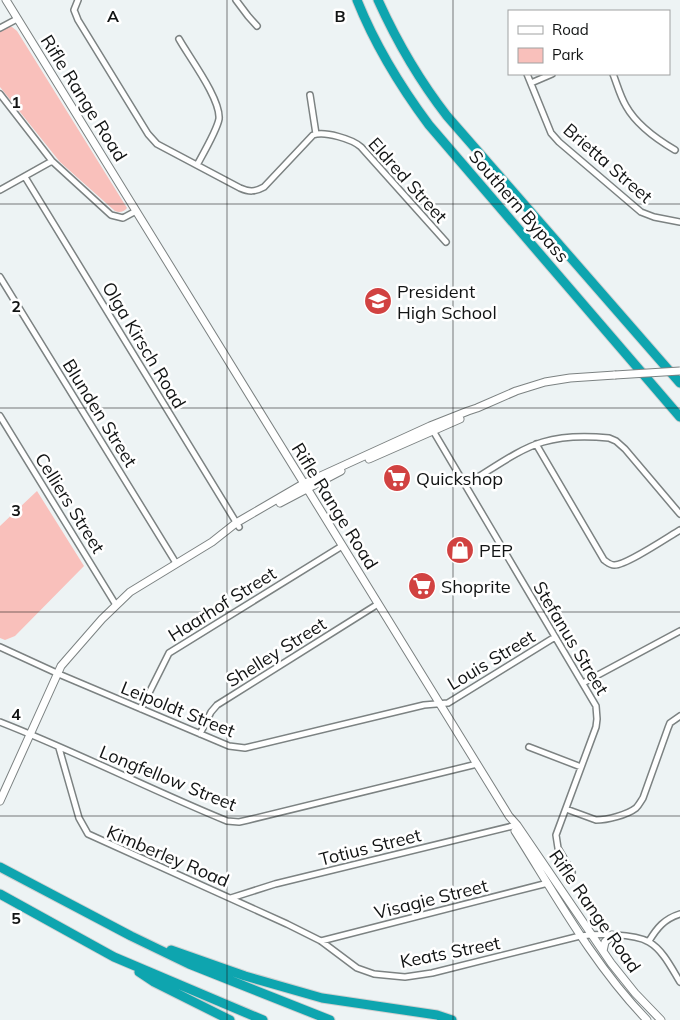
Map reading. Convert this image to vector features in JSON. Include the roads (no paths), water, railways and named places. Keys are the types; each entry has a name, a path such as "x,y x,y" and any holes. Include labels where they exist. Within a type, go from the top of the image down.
{"highway":[{"name":"Southern Bypass","path":"357,0 366,22 391,69 429,125 680,417"},
{"name":"Southern Bypass","path":"378,0 399,44 427,90 680,383"},
{"path":"384,0 399,44"},
{"path":"0,867 131,936 189,964 330,1020"},
{"path":"0,894 114,957 154,982 230,1020"},
{"path":"131,936 245,976 322,998 452,1020"},
{"path":"114,957 263,1020"}],"main road":[{"name":"Rifle Range Road","path":"6,0 509,816 580,936 614,984 647,1020"},
{"path":"0,801 56,673 66,659 116,604 134,589 305,486 516,392 545,382 570,378 680,371"},
{"name":"Rifle Range Road","path":"515,826 621,976 661,1020"},
{"path":"603,951 605,942 612,935"}],"street":[{"path":"236,0 257,26"},
{"path":"76,2 74,10 78,20 148,134 162,147 240,188 255,191 264,187 305,142 316,134 310,95"},
{"path":"0,28 17,19"},
{"path":"179,39 214,97 219,112 218,123 197,165"},
{"name":"Brietta Street","path":"528,75 551,132 559,142 641,212 658,218 680,222"},
{"path":"531,82 549,75"},
{"path":"612,75 630,112 655,136 675,150"},
{"path":"0,94 2,100 52,161 111,215 123,218 136,211"},
{"name":"Eldred Street","path":"316,134 349,140 358,144 446,242"},
{"path":"0,190 52,161"},
{"name":"Olga Kirsch Road","path":"25,177 238,525"},
{"name":"Blunden Street","path":"0,277 176,563"},
{"name":"Celliers Street","path":"0,416 116,604"},
{"name":"Stefanus Street","path":"432,428 596,706 597,719 555,840 572,872"},
{"path":"465,485 536,444 561,439 589,437 612,439 625,448 680,514"},
{"path":"536,444 599,552 609,564 616,565 627,561 680,530"},
{"name":"Haarhof Street","path":"142,709 169,653 342,546"},
{"name":"Shelley Street","path":"200,734 211,712 217,705 378,604"},
{"path":"583,683 680,631"},
{"name":"Louis Street","path":"440,704 448,703 555,637"},
{"name":"Leipoldt Street","path":"0,647 56,673 229,746 248,748 424,705 440,704"},
{"path":"566,809 600,820 618,816 636,808 643,798 670,723 680,716"},
{"name":"Longfellow Street","path":"0,722 227,822 257,818 477,764"},
{"path":"529,746 581,767"},
{"name":"Kimberley Road","path":"59,748 79,818 88,834 231,898 321,941"},
{"name":"Totius Street","path":"231,898 275,884 515,826"},
{"name":"Visagie Street","path":"321,941 548,884"},
{"path":"680,914 670,917 661,923 649,942 661,953 680,982"},
{"name":"Keats Street","path":"321,941 346,961 366,972 392,977 446,970 592,934 612,935 649,942"}],"place":[{"name":"President High School","path":"378,301"},
{"name":"Quickshop","path":"397,478"},
{"name":"PEP","path":"460,550"},
{"name":"Shoprite","path":"422,586"}]}
